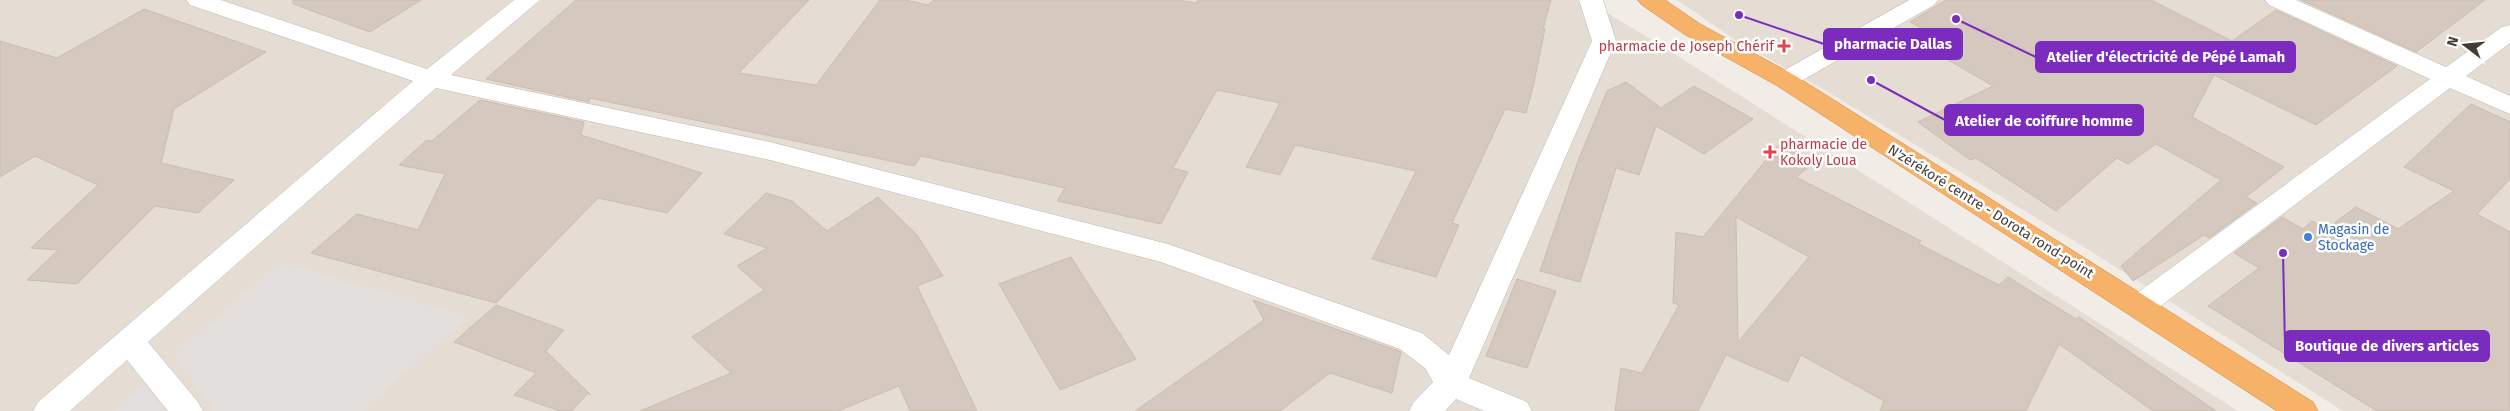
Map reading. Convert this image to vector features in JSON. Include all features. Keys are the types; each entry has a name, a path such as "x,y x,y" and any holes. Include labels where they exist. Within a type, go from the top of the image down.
{"highway":[{"name":"N'zérékoré centre - Dorota rond-point","path":"1650,0 1692,29 1785,80 2302,411"}],"street":[{"path":"198,0 431,79 770,151 1168,254 1411,341 1436,360 1451,384 1516,411"},
{"path":"49,411 431,79 528,0"},
{"path":"1425,411 1451,384 1604,41 1591,0"},
{"path":"1785,80 1926,0"},
{"path":"2277,0 2510,106"},
{"path":"2140,306 2450,79 2510,32"},
{"path":"130,341 188,411"}],"shaded area":[{"path":"0,0 1585,0 1654,41 2238,411 0,411"},
{"path":"1677,0 2510,0 2510,411 2343,411 2076,242 1823,89 1737,41"},
{"path":"280,262 467,317 362,411 215,411 174,356"},
{"path":"143,383 166,411 113,411"}],"building":[{"path":"293,0 421,0 370,32 293,4"},
{"path":"576,0 809,0 739,73 816,85 880,0 905,0 928,5 934,0 1178,0 1196,3 1198,0 1551,0 1543,29 1545,29 1526,113 1505,109 1452,223 1459,225 1436,277 1372,259 1416,171 1295,145 1280,175 1246,167 1280,103 1217,90 1173,168 1188,172 1161,224 1057,201 1065,188 921,156 914,166 590,98 589,102 486,79"},
{"path":"1946,0 2151,0 2232,41 2276,10 2397,66 2316,125 2214,75 2192,117 2284,167 2246,197 2257,203 2209,238 2204,235 2133,281 2121,266 2221,180 2156,144 2128,164 2117,158 2056,211 1976,158 1970,160 1918,122 1993,86 1933,51 1949,43 1910,22"},
{"path":"2301,0 2485,0 2416,52"},
{"path":"144,9 266,52 174,109 161,163 234,180 198,213 155,206 77,284 27,280 58,250 31,248 98,185 35,156 0,177 0,41 57,58"},
{"path":"1626,82 1661,108 1694,86 1753,119 1704,154 1656,126 1639,175 1616,168 1580,282 1540,271 1578,161 1607,91"},
{"path":"480,100 584,122 581,135 702,173 667,213 598,198 496,303 311,253 357,214 418,230 445,174 399,165 427,140 432,141"},
{"path":"2471,104 2510,122 2510,179 2477,214 2510,232 2510,411 2377,411 2208,306 2259,268 2234,253 2282,217 2303,229 2312,221 2326,229 2356,207 2398,229 2454,191 2404,167"},
{"path":"1780,143 1815,162 1796,177 1921,241 1919,244 1999,285 2008,277 2076,319 2079,317 2216,411 2153,411 2059,344 2026,411 1880,411 1884,401 1801,355 1788,382 1726,355 1698,411 1615,411 1621,368 1642,373 1679,305 1673,303 1676,232 1703,237","holes":["1736,217 1809,257 1738,342"]},
{"path":"766,193 792,201 827,231 878,197 917,235 943,276 917,286 977,411 910,411 899,386 838,411 640,411 731,373 692,337 764,290 737,266 767,248 724,234"},
{"path":"1071,257 1136,359 1060,390 999,284"},
{"path":"1517,279 1556,291 1527,368 1486,356"},
{"path":"1253,300 1401,352 1392,393 1330,373 1280,411 1135,411 1264,320"},
{"path":"496,305 564,330 546,351 591,395 588,393 572,411 560,411 514,395 536,373 454,342"}],"place":[{"name":"pharmacie Dallas","path":"1739,15"},
{"name":"Atelier d'électricité de Pépé Lamah","path":"1956,19"},
{"name":"pharmacie de Joseph Chérif","path":"1784,46"},
{"name":"Atelier de coiffure homme","path":"1871,80"},
{"name":"pharmacie de Kokoly Loua","path":"1770,152"},
{"name":"Magasin de Stockage","path":"2308,237"},
{"name":"Boutique de divers articles","path":"2283,253"}]}
